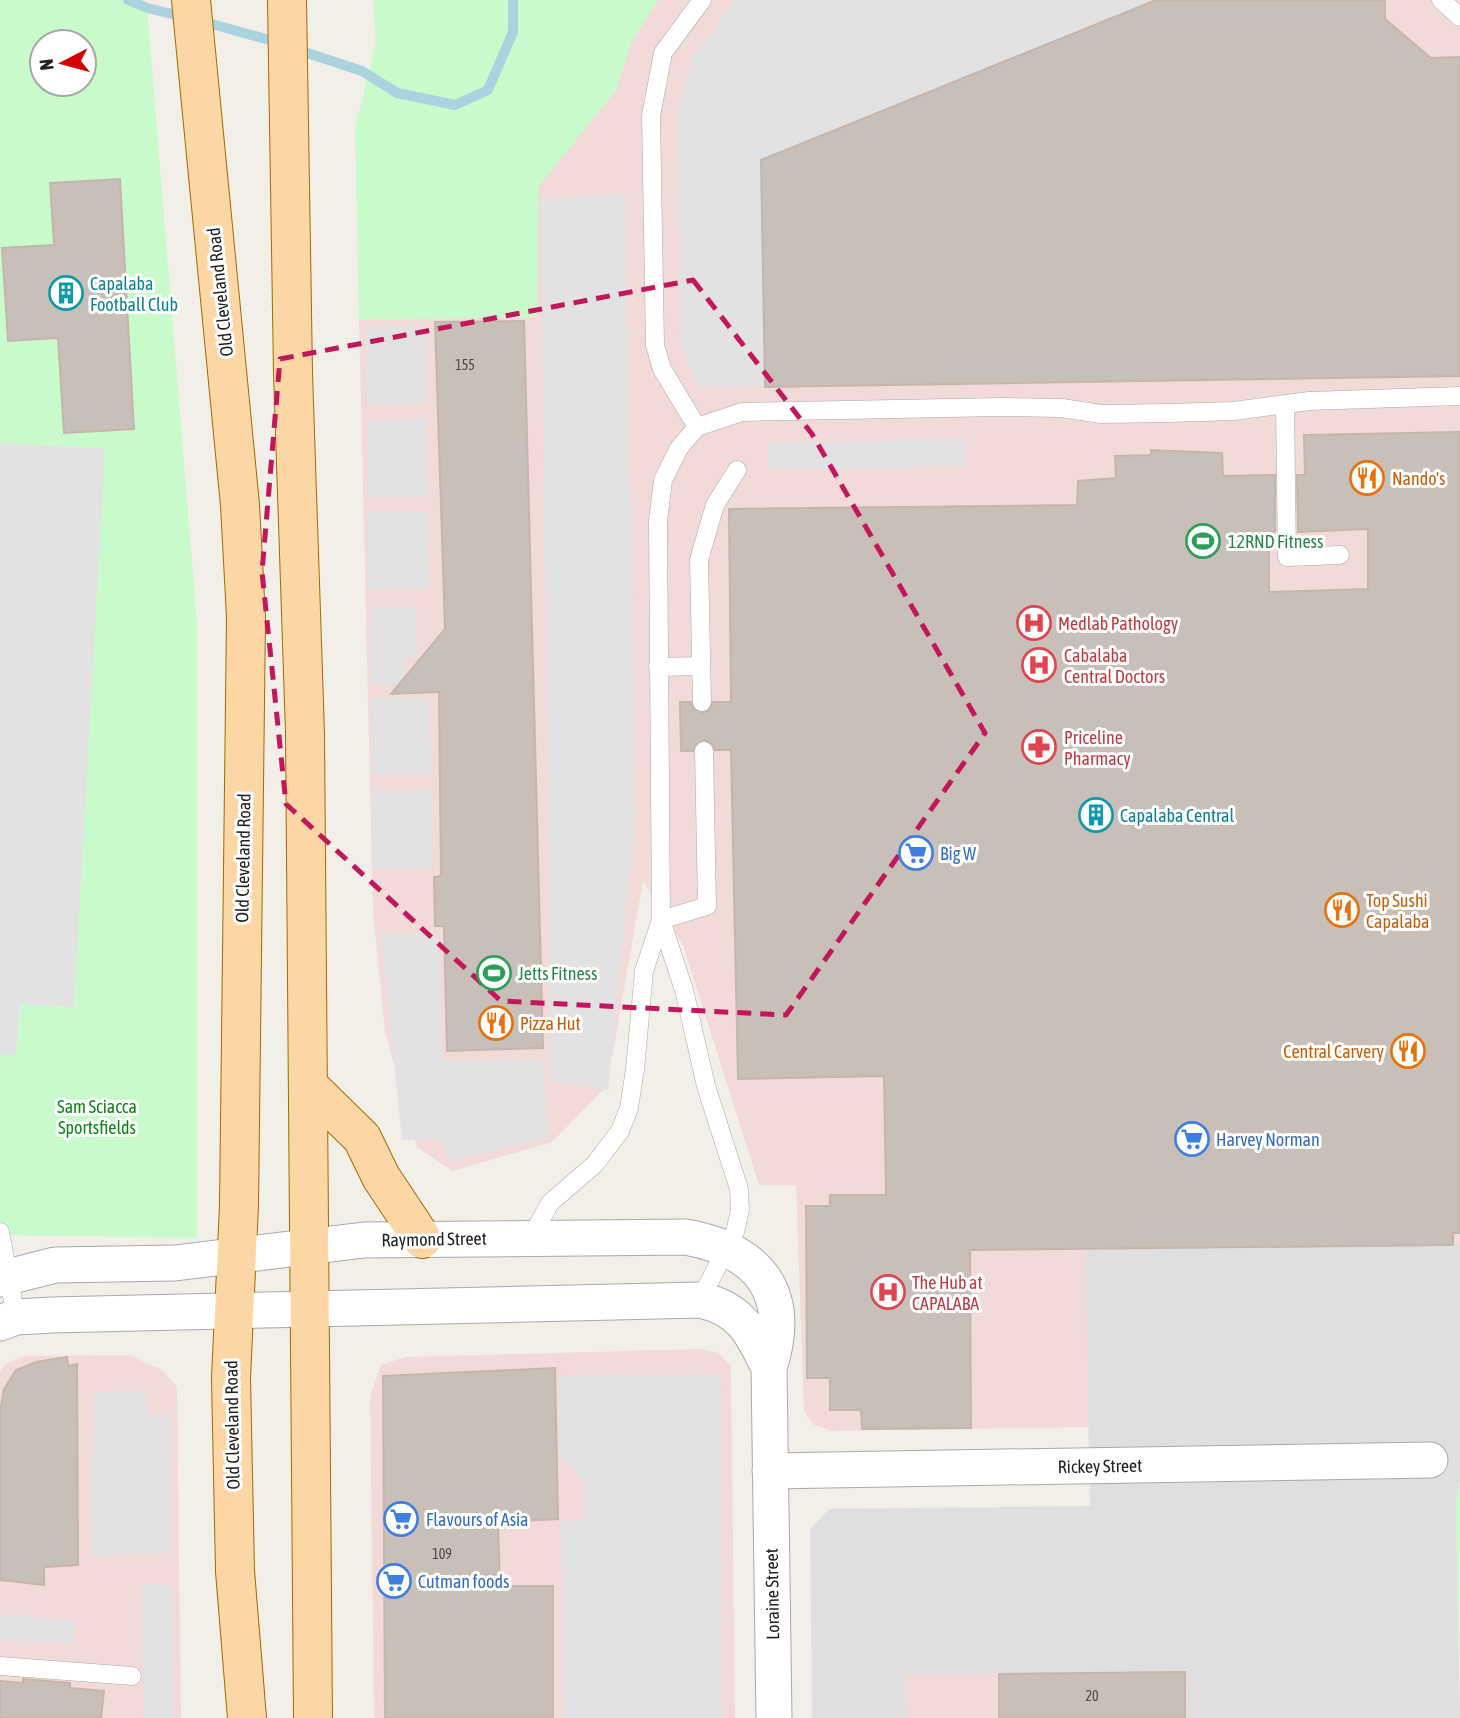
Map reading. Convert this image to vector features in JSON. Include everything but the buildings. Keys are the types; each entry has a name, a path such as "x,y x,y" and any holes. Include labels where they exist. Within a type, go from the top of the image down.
{"main road":[{"name":"Old Cleveland Road","path":"191,0 240,505 246,617 239,1206 232,1311 235,1571 247,1718"},
{"path":"287,0 293,373 305,720 313,1718"},
{"path":"308,1086 362,1138 381,1177 422,1239"}],"street":[{"name":"Raymond Street","path":"4,1277 55,1265 175,1263 364,1240 686,1237 728,1248 749,1262 764,1278 778,1312 779,1339 769,1368 770,1471"},
{"name":"Raymond Street","path":"8,1320 308,1308 700,1300 719,1304 746,1324 769,1368"},
{"name":"Rickey Street","path":"770,1471 1430,1460"},
{"name":"Loraine Street","path":"770,1471 774,1718"}],"lane":[{"path":"697,427 662,369 655,345 651,116 663,53 702,0"},
{"path":"1441,0 1460,17"},
{"path":"700,1300 728,1248 740,1210 739,1189 706,1086 684,990 661,920 658,521 663,480 679,448 697,427 742,412 1002,407 1062,408 1101,414 1168,413 1234,411 1285,404 1460,397"},
{"path":"1285,404 1287,557 1340,555"},
{"path":"702,702 699,560 715,505 737,470"},
{"path":"658,667 701,666"},
{"path":"661,920 707,906 704,751"},
{"path":"530,1239 550,1203 595,1164 620,1131 629,1108 635,1069 644,971 661,920"},
{"path":"0,1232 8,1320"},
{"path":"0,1666 132,1676"}],"highlighted area":[{"path":"693,280 812,434 985,733 786,1015 501,1001 286,804 262,572 280,359"}],"shaded area":[{"path":"658,0 1460,0 1460,1244 1086,1249 1089,1427 831,1431 814,1425 804,1411 796,1185 759,1185 683,945 643,881 607,1086 552,1142 452,1171 417,1147 385,1031 373,912 359,320 537,317 538,186 616,90 631,42"},
{"path":"735,0 1157,0 761,160 765,387 698,387 680,343 678,110 692,59"},
{"path":"625,193 636,816 608,1090 551,1081 541,200"},
{"path":"425,327 427,404 367,405 366,328"},
{"path":"427,419 428,497 369,497 367,420"},
{"path":"966,439 966,466 769,470 769,443"},
{"path":"0,443 105,449 74,1007 20,1004 16,1055 0,1054"},
{"path":"368,512 428,512 429,589 369,590"},
{"path":"370,607 417,607 417,658 404,659 404,684 371,685"},
{"path":"371,698 430,698 431,775 372,775"},
{"path":"431,790 432,868 373,868 372,791"},
{"path":"438,933 443,1061 542,1058 549,1137 449,1162 440,1138 402,1140 381,934"},
{"path":"1460,1244 1460,1481 1456,1505 1460,1718 1187,1718 1186,1672 905,1675 906,1718 812,1718 810,1529 829,1509 1090,1506 1085,1249"},
{"path":"700,1349 718,1353 731,1366 735,1718 374,1718 370,1396 381,1365 405,1357"},
{"path":"129,1355 162,1370 177,1387 181,1718 0,1718 0,1371 5,1364 25,1356"},
{"path":"720,1374 722,1718 563,1718 561,1520 585,1521 585,1481 561,1458 560,1376"},
{"path":"146,1390 148,1416 170,1414 171,1553 92,1556 93,1393"},
{"path":"141,1584 172,1585 174,1718 144,1718"},
{"path":"0,1614 76,1620 74,1644 0,1639"},
{"path":"1186,1671 1187,1718 906,1718 905,1674"}],"green space":[{"name":"Sam Sciacca Sportsfields","path":"0,0 128,0 147,8 197,623 197,1238 0,1235 0,1054 16,1054 20,1004 74,1007 104,449 0,443","holes":["120,179 134,429 64,433 58,338 8,341 2,248 54,245 50,183"]},
{"path":"373,0 658,0 631,42 616,90 539,186 537,317 359,320 355,129 376,42"},
{"path":"1460,1481 1460,1662 1456,1505"}],"waterway":[{"path":"128,0 147,8 185,17"},
{"path":"295,49 362,71 397,93 455,105 488,90 513,32 513,0"},
{"path":"201,21 280,43"}],"place":[{"name":"Capalaba Football Club","path":"66,293"},
{"name":"Nando's","path":"1367,478"},
{"name":"12RND Fitness","path":"1203,541"},
{"name":"Medlab Pathology","path":"1034,623"},
{"name":"Cabalaba Central Doctors","path":"1039,665"},
{"name":"Priceline Pharmacy","path":"1039,747"},
{"name":"Capalaba Central","path":"1096,815"},
{"name":"Big W","path":"916,853"},
{"name":"Top Sushi Capalaba","path":"1342,910"},
{"name":"Jetts Fitness","path":"494,973"},
{"name":"Pizza Hut","path":"496,1023"},
{"name":"Central Carvery","path":"1408,1051"},
{"name":"Harvey Norman","path":"1192,1139"},
{"name":"The Hub at CAPALABA","path":"888,1292"},
{"name":"Flavours of Asia","path":"401,1519"},
{"name":"Cutman foods","path":"394,1581"}]}
